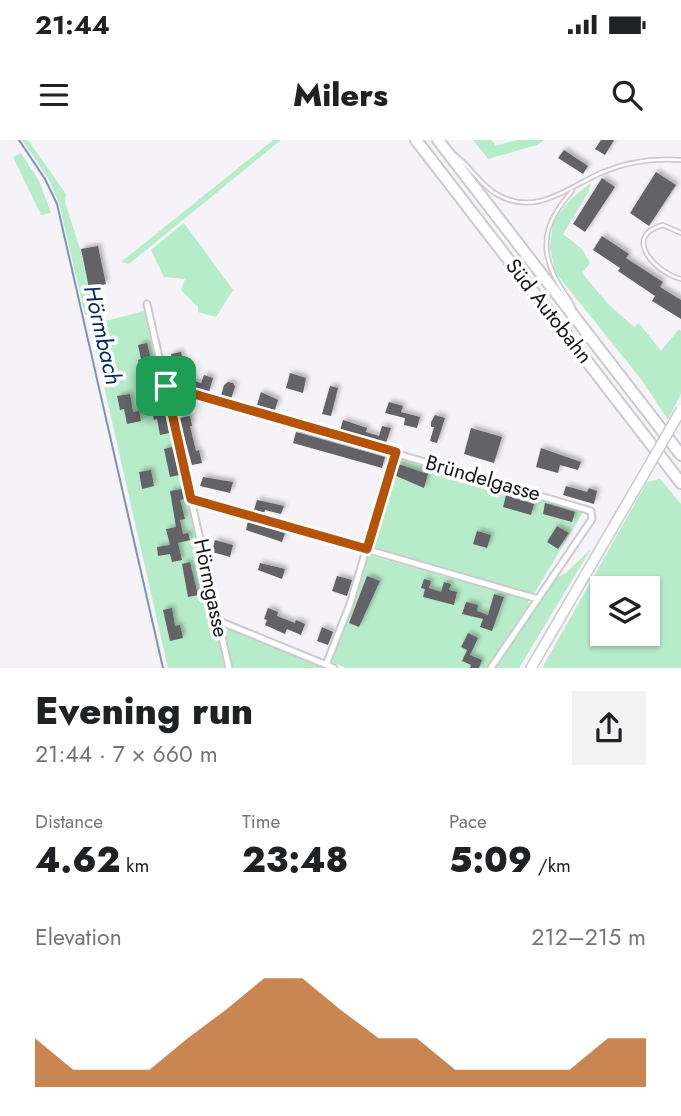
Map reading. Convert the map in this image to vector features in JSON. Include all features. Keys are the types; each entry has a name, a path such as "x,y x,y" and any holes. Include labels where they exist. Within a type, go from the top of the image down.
{"highway":[{"name":"Süd Autobahn","path":"416,140 681,483"},
{"name":"Süd Autobahn","path":"440,142 681,455"}],"main road":[{"path":"531,668 681,410"}],"street":[{"name":"Hörmgasse","path":"147,304 229,668"},
{"name":"Bründelgasse","path":"166,386 592,511 592,519 538,599"},
{"path":"326,665 350,604 396,452"},
{"path":"191,499 538,599 491,668"},
{"path":"219,621 334,668"}],"lane":[{"path":"440,142 464,162 485,186 499,196 519,202 538,202 574,189 600,173 627,163 655,158 681,160"},
{"path":"574,189 551,219 546,237 553,274 581,323"},
{"path":"681,233 663,225 655,227 645,240 644,252 648,260 673,277 681,279"}],"green space":[{"path":"22,140 28,140 66,194 65,202 80,249 95,313 85,315 59,203 48,178"},
{"path":"273,140 281,140 129,264 121,262"},
{"path":"473,140 492,140 496,146 516,140 545,140 537,145 488,159"},
{"path":"21,153 39,181 51,213 41,215 13,157"},
{"path":"591,183 588,193 563,234 582,249 590,263 582,273 608,304 634,327 639,323 661,351 679,329 681,331 681,393 668,420 641,379 555,272 550,247 553,221 572,198"},
{"path":"184,223 233,290 216,317 198,312 198,307 181,290 185,279 164,277 151,250"},
{"path":"144,311 225,668 168,668 90,325"},
{"path":"399,457 583,512 534,594 374,548 372,542 396,459"},
{"path":"660,479 681,504 681,668 542,668 590,583 590,646 660,646 660,576 594,576 647,482"},
{"path":"591,549 519,668 496,668 556,578 567,572"},
{"path":"369,555 528,600 529,604 486,668 346,668 330,661 353,605"},
{"path":"228,629 323,668 232,668 224,633"}],"building":[{"path":"601,140 614,140 605,155 595,149"},
{"path":"564,150 588,166 583,174 558,158"},
{"path":"656,172 676,185 649,226 630,213"},
{"path":"602,178 615,187 585,232 573,224"},
{"path":"602,236 629,254 626,258 663,282 660,287 681,300 681,319 652,301 655,296 593,250"},
{"path":"98,246 106,284 89,288 81,249"},
{"path":"147,343 153,367 148,368 151,381 139,384 137,375 141,374 138,360 141,359 138,345"},
{"path":"181,352 186,378 175,380 171,354"},
{"path":"290,373 306,378 303,393 286,388"},
{"path":"204,375 213,378 209,392 188,386 190,380 201,383"},
{"path":"228,382 235,387 231,399 221,396 224,385"},
{"path":"330,386 338,388 331,416 322,414"},
{"path":"261,392 278,400 275,410 257,405"},
{"path":"130,394 133,412 139,411 141,421 127,424 124,409 120,410 117,396"},
{"path":"389,402 403,406 401,412 420,417 417,428 404,425 405,418 385,413"},
{"path":"164,408 169,433 160,435 157,419 154,420 152,411"},
{"path":"435,415 445,418 437,443 430,441 434,427 431,427 431,422"},
{"path":"190,416 196,451 199,450 202,463 192,465 179,418"},
{"path":"343,420 367,428 366,432 379,436 382,426 391,428 386,443 340,431"},
{"path":"471,428 502,437 494,463 464,454"},
{"path":"296,432 385,457 382,468 293,443"},
{"path":"172,447 179,475 170,477 164,449"},
{"path":"541,448 581,462 578,470 560,465 558,473 536,467"},
{"path":"398,464 428,474 424,488 394,475"},
{"path":"151,470 154,486 142,489 139,472"},
{"path":"203,477 233,482 230,493 200,486"},
{"path":"566,486 587,492 589,488 597,491 594,504 563,495"},
{"path":"182,489 184,499 180,500 185,519 180,520 183,534 188,533 190,540 178,543 182,560 172,562 170,554 158,556 157,547 170,545 166,529 176,527 170,491"},
{"path":"507,492 518,496 517,499 534,504 531,515 503,507"},
{"path":"257,500 284,506 281,514 254,510"},
{"path":"545,503 575,512 572,522 543,514"},
{"path":"248,521 285,533 282,542 246,530"},
{"path":"557,526 569,533 558,549 547,542"},
{"path":"477,531 491,535 487,548 473,544"},
{"path":"215,540 233,545 230,557 212,552"},
{"path":"190,562 198,595 188,597 182,564"},
{"path":"260,563 285,569 282,579 258,570"},
{"path":"337,576 352,580 347,596 332,591"},
{"path":"367,576 380,581 359,627 349,623"},
{"path":"424,579 431,581 429,588 441,592 444,582 451,584 449,590 457,592 454,605 423,597 425,589 421,588"},
{"path":"494,594 504,597 492,631 480,627 483,619 462,614 466,602 478,605 477,611 488,615"},
{"path":"172,608 175,626 180,625 183,638 170,641 163,610"},
{"path":"268,608 278,612 277,616 305,624 301,635 287,629 285,634 265,625"},
{"path":"322,627 333,632 328,645 317,641"},
{"path":"468,633 478,638 470,655 482,660 479,668 470,668 471,665 462,661 467,650 461,647"}],"waterway":[{"name":"Hörmbach","path":"19,140 45,179 57,204 163,668"}],"route":[{"path":"166,386 396,452 367,549 191,499 166,386"}]}
